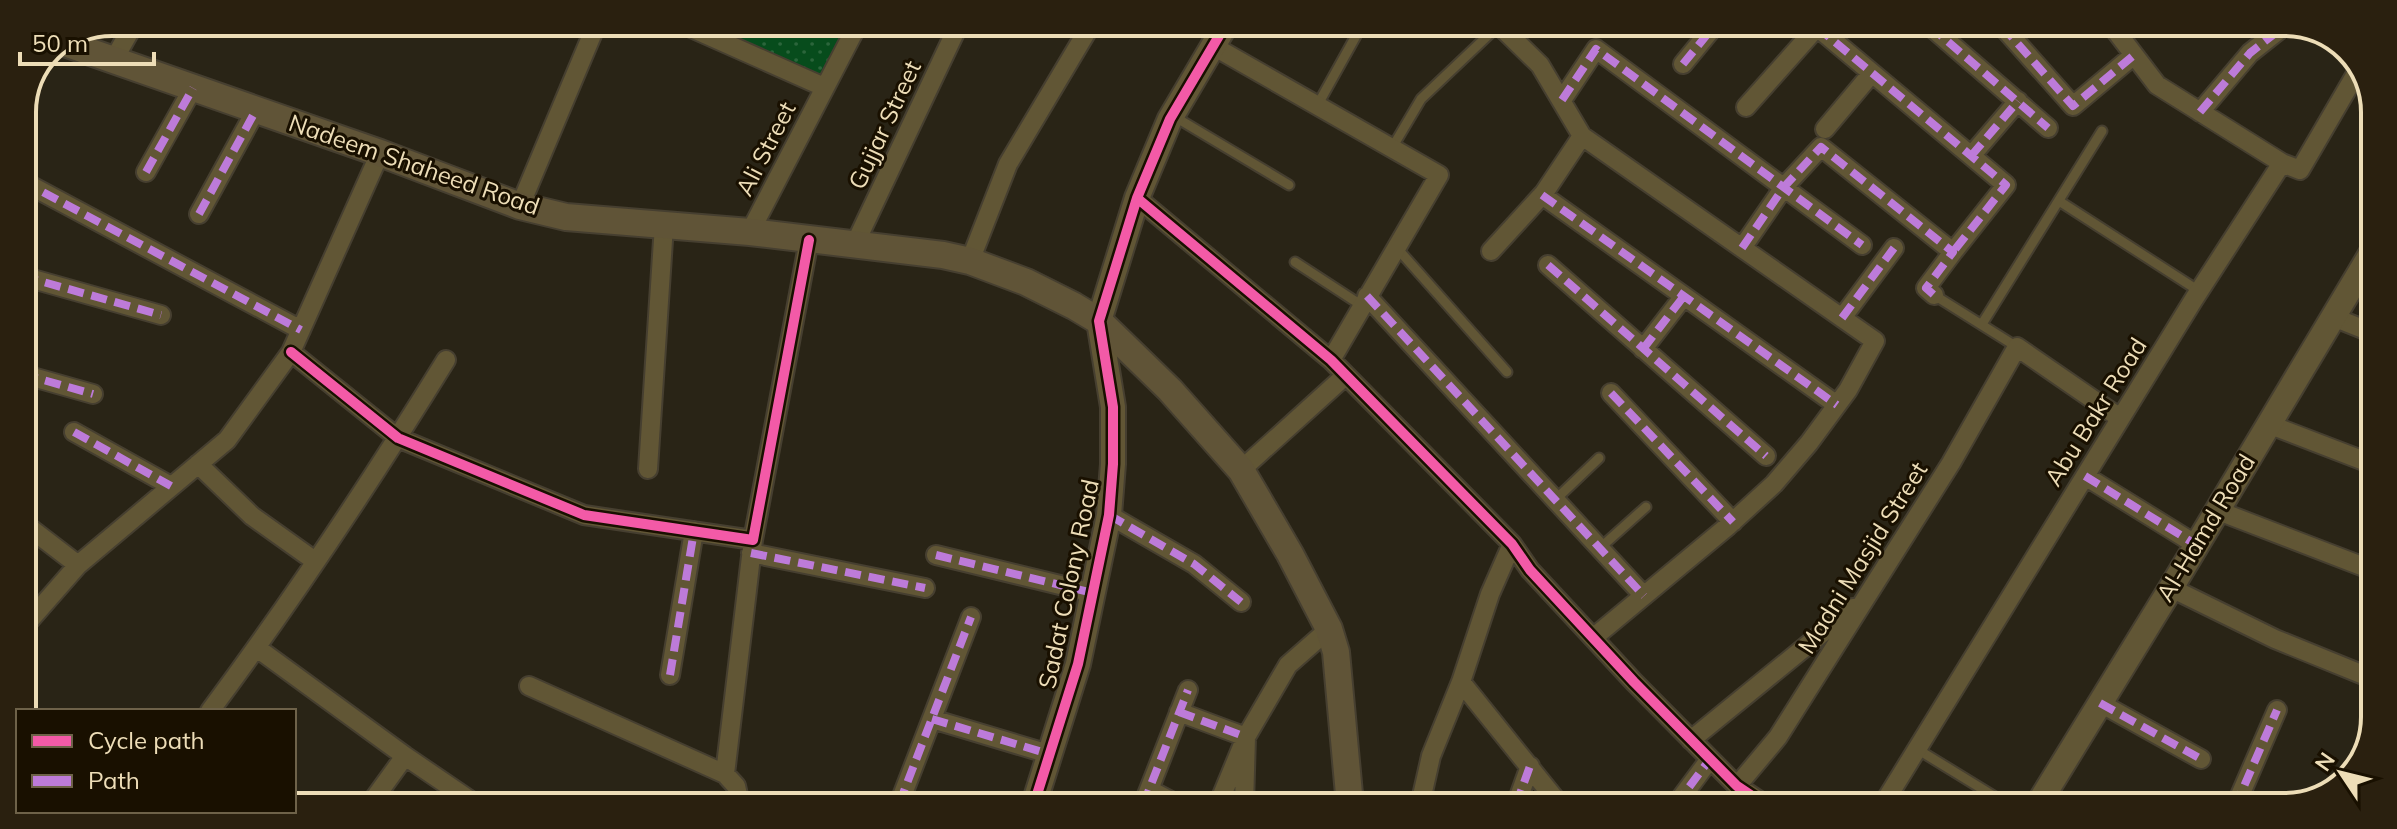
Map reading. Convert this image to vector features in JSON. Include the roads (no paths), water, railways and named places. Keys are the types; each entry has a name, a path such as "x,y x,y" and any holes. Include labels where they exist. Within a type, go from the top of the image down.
{"main road":[{"name":"Nadeem Shaheed Road","path":"74,47 380,153 520,206 566,217 750,232 943,255 970,261 1055,295 1099,321 1170,390 1241,470 1329,629 1336,652 1349,793"}],"street":[{"path":"113,61 127,36"},
{"path":"520,206 592,36"},
{"name":"Ali Street","path":"709,36 824,87"},
{"name":"Ali Street","path":"750,232 852,36"},
{"name":"Gujjar Street","path":"854,246 953,36"},
{"path":"970,261 1008,164 1084,36"},
{"path":"1099,321 1137,198 1172,115 1219,36"},
{"path":"1510,36 1540,65 1582,136 1875,341 1837,405 1774,484 1593,638"},
{"path":"1683,64 1706,36"},
{"path":"1746,107 1809,36"},
{"path":"1829,36 2006,185 1926,288 1934,295"},
{"path":"1942,36 2048,128"},
{"path":"2011,36 2073,106 2134,55"},
{"path":"2120,36 2157,85 2282,163 2300,170 2353,79"},
{"path":"2200,112 2250,53 2272,36"},
{"path":"1213,46 1439,175 1331,360"},
{"path":"1562,100 1596,49 1862,245"},
{"path":"1825,129 1872,73"},
{"path":"146,172 193,88"},
{"path":"1971,156 2018,101"},
{"path":"199,214 256,110"},
{"path":"1491,251 1542,195 1582,136"},
{"path":"1742,248 1784,187 1821,147 1953,252"},
{"path":"36,613 78,565 227,440 291,352 380,153"},
{"name":"Abu Bakr Road","path":"1890,793 2199,291 2282,163"},
{"path":"36,188 301,330"},
{"path":"1542,195 1837,405"},
{"path":"1137,198 1331,360 1512,544 1530,570 1691,740 1748,793"},
{"path":"648,469 664,225"},
{"path":"725,774 752,547 809,240"},
{"path":"1842,318 1894,248"},
{"path":"1548,265 1766,456"},
{"name":"Al-Hamd Road","path":"2045,793 2361,271"},
{"path":"36,280 161,315"},
{"path":"1643,349 1684,296"},
{"path":"1364,300 1644,596"},
{"path":"2333,317 2361,328"},
{"name":"Sadat Colony Road","path":"1037,793 1078,664 1109,515 1113,407 1099,321"},
{"path":"2017,347 2120,418"},
{"name":"Madni Masjid Street","path":"1737,786 1778,737 1951,463 2017,347"},
{"path":"291,352 398,438 584,515 694,531 925,588"},
{"path":"211,709 257,648 398,438 446,360"},
{"path":"1241,470 1345,376"},
{"path":"36,378 93,394"},
{"path":"1611,393 1733,522"},
{"path":"2268,424 2361,460"},
{"path":"74,432 171,486"},
{"path":"198,464 252,516 315,561"},
{"path":"2085,476 2195,544"},
{"path":"2216,510 2361,566"},
{"path":"1109,515 1194,564 1241,602"},
{"path":"670,675 694,531"},
{"path":"36,533 78,565"},
{"path":"1423,793 1431,756 1461,682 1490,594 1512,544"},
{"path":"936,555 1093,593"},
{"path":"2171,588 2263,634 2361,674"},
{"path":"1691,740 1866,598"},
{"path":"903,793 971,617"},
{"path":"1223,793 1246,737 1288,665 1329,629"},
{"path":"257,648 459,793"},
{"path":"1461,682 1551,793"},
{"path":"529,686 725,774 736,786 738,793"},
{"path":"1147,793 1188,690"},
{"path":"2100,703 2201,759"},
{"path":"2241,793 2277,710"},
{"path":"1179,712 1246,737"},
{"path":"932,719 1049,754"},
{"path":"1244,793 1246,737"},
{"path":"378,793 405,756"},
{"path":"1685,793 1710,759"},
{"path":"1520,793 1530,766"}],"lane":[{"path":"1317,106 1356,36"},
{"path":"1392,148 1421,99 1487,36"},
{"path":"1172,115 1289,185"},
{"path":"1982,324 2102,131"},
{"path":"2059,201 2199,291"},
{"path":"1396,247 1507,372"},
{"path":"1295,262 1364,300"},
{"path":"1934,295 2017,347"},
{"path":"1555,500 1599,458"},
{"path":"1600,548 1646,507"},
{"path":"1917,749 1989,793"},
{"path":"1150,785 1165,793"}]}
